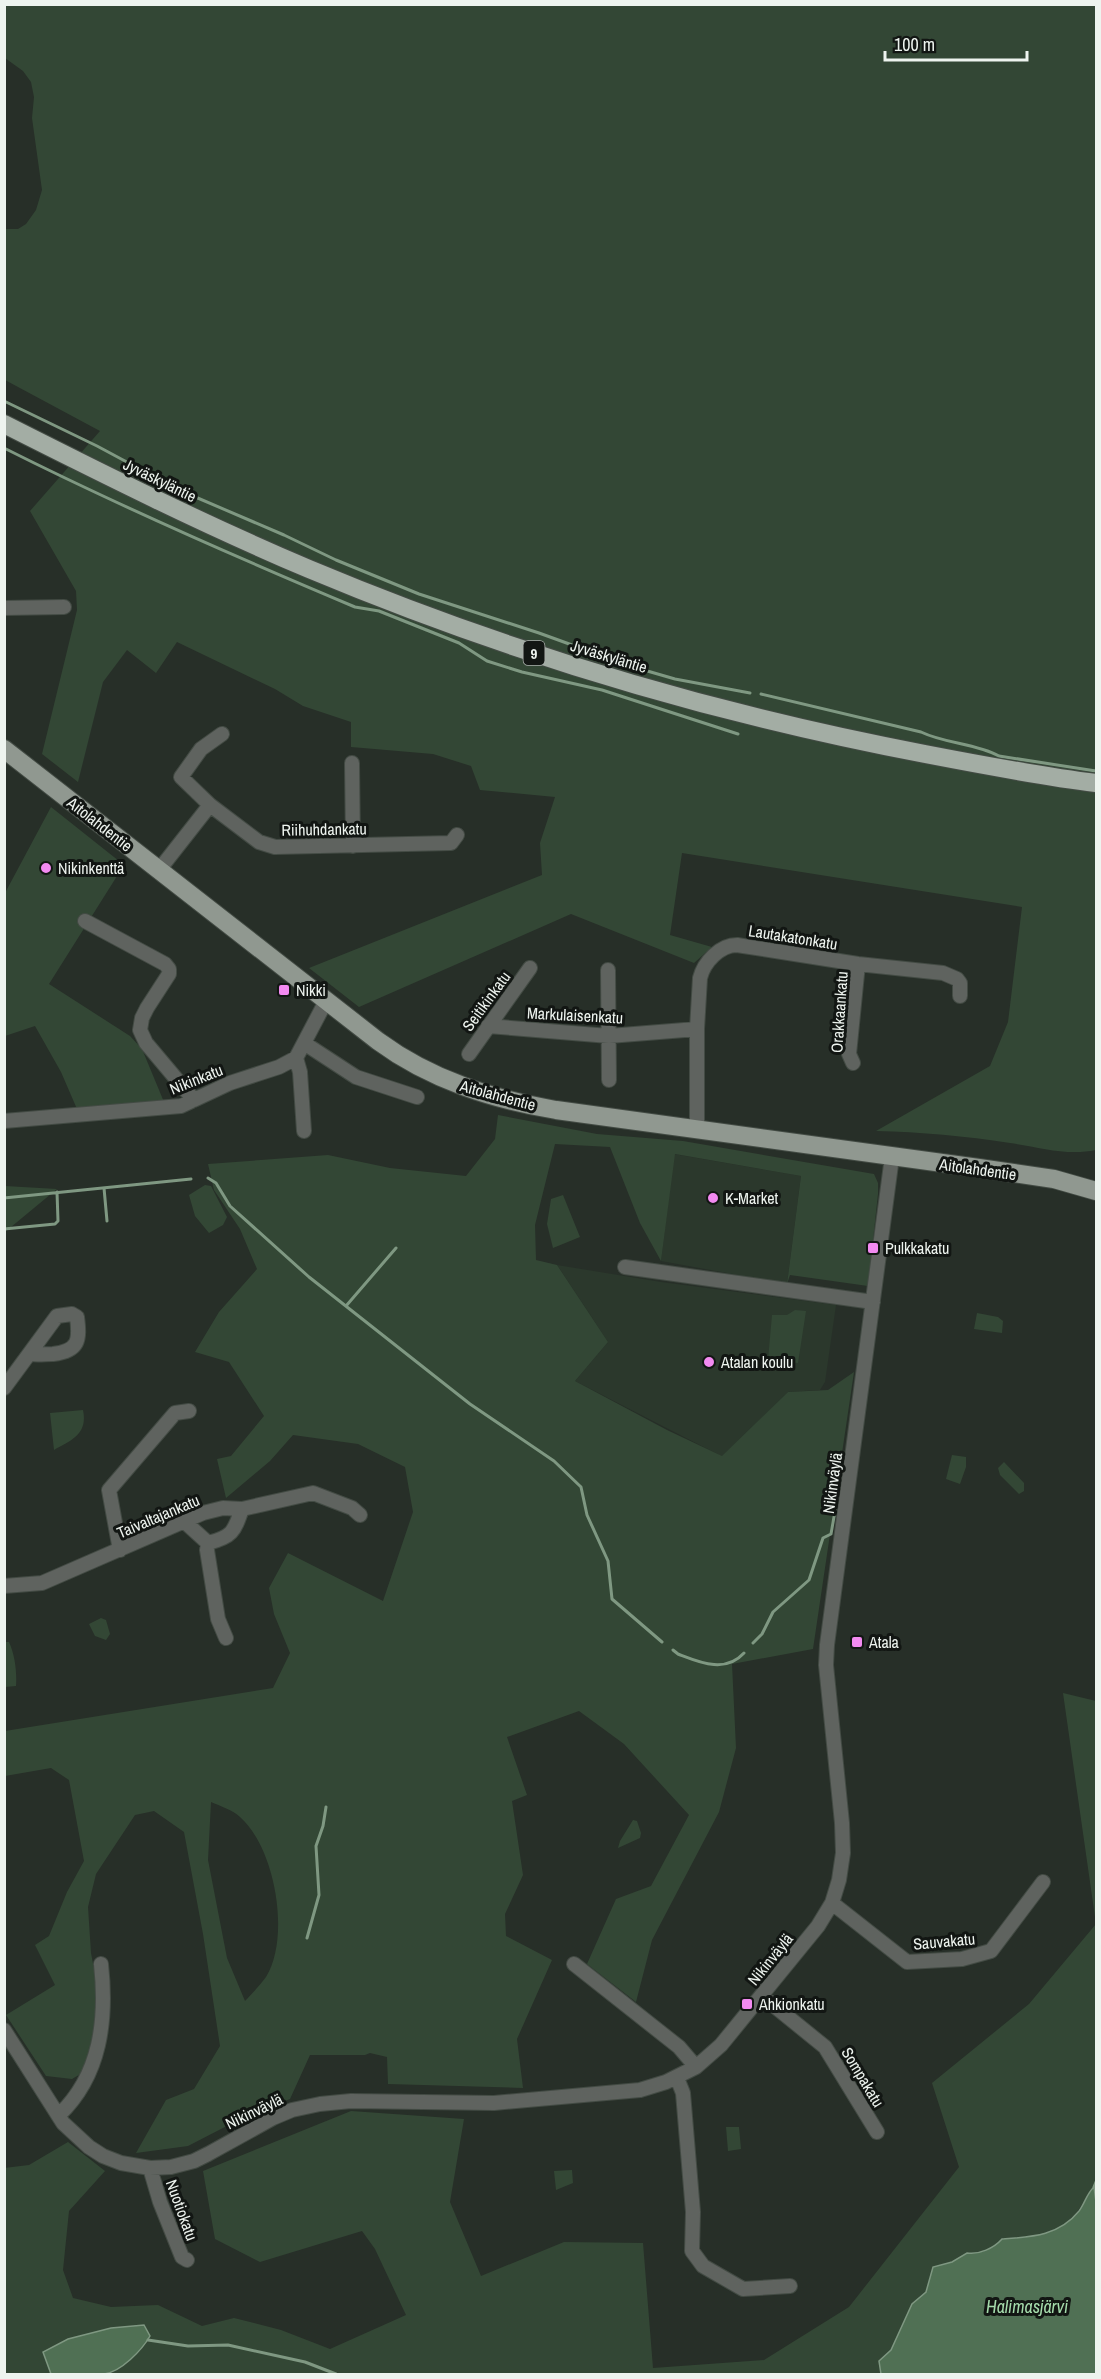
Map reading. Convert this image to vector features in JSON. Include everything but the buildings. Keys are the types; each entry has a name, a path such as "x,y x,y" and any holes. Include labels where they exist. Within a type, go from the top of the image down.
{"highway":[{"name":"Jyväskyläntie","path":"4,424 182,513 310,569 546,657 672,695 850,740 1096,783"}],"main road":[{"name":"Aitolahdentie","path":"4,749 386,1047 414,1065 474,1091 556,1110 1054,1179 1096,1191"}],"street":[{"path":"4,608 64,607"},
{"name":"Riihuhdankatu","path":"222,734 201,748 181,777 210,805 259,842 275,847 451,843 457,834"},
{"path":"352,763 353,846"},
{"path":"159,870 210,805"},
{"path":"85,921 165,964 169,969 169,974 142,1018 140,1030 146,1043 194,1100"},
{"name":"Lautakatonkatu","path":"697,1129 697,1029 702,969 722,948 729,945 951,975 960,984 960,996"},
{"name":"Orakkaankatu","path":"853,1063 849,1054 858,964"},
{"name":"Seitikinkatu","path":"469,1054 530,968"},
{"path":"608,970 609,1080"},
{"path":"304,1131 300,1072 296,1058 326,1001"},
{"name":"Markulaisenkatu","path":"488,1026 609,1036 697,1029"},
{"path":"304,1043 356,1077 417,1097"},
{"name":"Nikinkatu","path":"4,1121 181,1106 230,1083 279,1067 296,1058"},
{"name":"Nikinväylä","path":"4,2031 59,2115 78,2138 103,2156 121,2163 150,2168 171,2167 194,2161 273,2118 292,2110 320,2104 351,2101 494,2103 640,2090 676,2078 696,2067 721,2045 809,1938 831,1903 841,1871 843,1843 826,1665 827,1645 892,1157"},
{"path":"625,1268 873,1302"},
{"path":"4,1389 30,1354"},
{"path":"120,1550 109,1490 175,1413 189,1411"},
{"name":"Taivaltajankatu","path":"4,1586 42,1583 203,1513 223,1508 242,1509 313,1493 352,1508 360,1515"},
{"path":"208,1543 225,1538 235,1529 242,1509"},
{"path":"185,1522 208,1543"},
{"path":"208,1543 207,1550 218,1619 226,1638"},
{"name":"Sauvakatu","path":"831,1903 907,1962 947,1961 991,1951 1043,1882"},
{"path":"574,1964 679,2047 696,2067"},
{"path":"59,2115 68,2106 87,2076 100,2042 104,2006 101,1965"},
{"name":"Sompakatu","path":"762,1996 825,2047 877,2132"},
{"path":"676,2078 683,2093 693,2212 692,2251 704,2266 743,2289 790,2286"},
{"name":"Nuotiokatu","path":"150,2168 179,2252 187,2260"}],"shaded area":[{"path":"5,5 1096,5 1096,1150 1074,1152 960,1136 876,1131 990,1066 1008,1022 1022,907 682,853 670,935 712,947 694,963 571,914 359,1007 309,968 542,875 540,843 555,797 480,790 471,766 433,754 351,747 351,722 303,706 275,689 177,642 156,673 127,650 103,682 78,782 42,754 77,610 76,591 30,511 100,431 5,380 4,229 18,229 26,224 36,210 42,190 32,118 34,97 31,82 23,71 5,58"},
{"path":"51,807 124,865 49,984 130,1036 142,1049 164,1102 77,1109 61,1072 35,1026 5,1036 5,893"},
{"path":"498,1115 597,1134 683,1141 874,1174 878,1183 878,1194 868,1286 790,1275 787,1284 801,1176 675,1154 661,1261 640,1223 610,1147 555,1144 535,1225 536,1260 557,1265 608,1342 575,1381 667,1430 722,1456 788,1392 828,1390 854,1372 813,1649 732,1664 736,1748 719,1812 652,1940 636,2002 587,1964 616,1899 651,1886 689,1815 624,1744 579,1711 507,1737 527,1795 512,1801 523,1875 505,1914 506,1936 552,1960 517,2039 523,2088 388,2084 387,2057 370,2053 365,2055 310,2055 290,2099 250,2114 188,2146 136,2153 166,2100 194,2089 220,2046 203,1934 184,1832 154,1811 135,1815 96,1874 88,1907 91,1953 99,1995 97,2042 84,2072 72,2079 46,2076 6,2015 55,1985 35,1945 49,1936 67,1892 84,1861 69,1780 51,1768 5,1776 5,1731 273,1688 290,1653 274,1614 269,1588 288,1553 383,1601 413,1512 405,1467 358,1444 293,1435 270,1461 226,1498 217,1459 231,1456 264,1416 229,1362 195,1352 219,1312 257,1269 240,1229 214,1190 208,1164 328,1155 390,1168 466,1176 495,1139","holes":["211,1802 240,1817 252,1831 262,1849 276,1893 278,1917 273,1960 266,1977 245,2001 227,1958 208,1860"]},
{"path":"674,1154 801,1176 787,1284 661,1261"},
{"path":"205,1185 211,1186 227,1217 223,1225 209,1233 195,1216 189,1195"},
{"path":"5,1186 57,1189 5,1232"},
{"path":"563,1195 580,1237 553,1248 547,1224 551,1199"},
{"name":"Atalan koulu","path":"557,1265 661,1282 836,1305 825,1382 820,1390 788,1392 723,1457 575,1381 608,1342"},
{"path":"795,1310 806,1311 798,1363 768,1360 772,1315 787,1315"},
{"path":"977,1313 998,1317 1003,1321 1002,1333 974,1329"},
{"path":"83,1410 81,1431 54,1450 50,1413"},
{"path":"952,1455 966,1457 966,1467 960,1484 946,1479"},
{"path":"1004,1462 1024,1483 1024,1491 1019,1494 1000,1475 998,1468"},
{"path":"101,1618 106,1620 110,1634 106,1640 95,1636 89,1624"},
{"path":"5,1642 9,1642 13,1652 16,1686 5,1687"},
{"path":"1063,1693 1096,1701 1096,1924"},
{"path":"633,1820 637,1821 641,1833 640,1838 618,1848 620,1841"},
{"path":"1096,1924 1096,2201 1095,2188 1091,2189 1070,2220 1052,2231 1014,2239 1003,2238 987,2250 967,2253 952,2262 933,2267 926,2292 920,2296 891,2350 879,2361 881,2374 106,2374 118,2368 144,2325 68,2339 44,2352 51,2374 5,2374 4,2168 29,2165 68,2142 105,2171 69,2211 63,2270 73,2298 111,2307 158,2305 202,2326 234,2318 281,2330 330,2349 406,2315 375,2249 362,2231 260,2262 215,2239 203,2171 351,2111 464,2119 450,2202 481,2276 564,2242 643,2243 653,2368 764,2360 849,2307 959,2167 932,2083 1029,2004"},
{"path":"726,2127 739,2127 741,2149 728,2151"},
{"path":"572,2170 573,2183 556,2190 554,2171"}],"water":[{"name":"Halimasjärvi","path":"1094,2187 1096,2202 1096,2374 881,2374 879,2361 891,2350 912,2304 926,2292 933,2267 952,2262 967,2253 986,2250 1002,2239 1044,2234 1063,2226 1079,2211"},
{"path":"144,2325 150,2336 136,2354 117,2369 104,2374 78,2376 51,2374 43,2352 68,2339 111,2328"}],"waterway":[{"path":"4,401 97,446 179,490 336,560 419,594 539,633 630,666 675,679 750,693"},
{"path":"4,448 134,511 222,550 355,607 379,611 459,643 487,661 522,672 602,690 738,734"},
{"path":"761,694 921,732 980,748 999,756 1096,771"},
{"path":"208,1178 216,1183 230,1206 309,1277 470,1404 554,1461 581,1487 587,1515 608,1561 612,1599 662,1642"},
{"path":"4,1198 191,1179"},
{"path":"104,1188 107,1221"},
{"path":"4,1229 55,1224 58,1221 57,1192"},
{"path":"346,1306 396,1248"},
{"path":"753,1643 762,1634 773,1612 809,1580 823,1538 831,1534 838,1494"},
{"path":"673,1650 703,1663 720,1665 729,1663 744,1653"},
{"path":"307,1938 319,1895 316,1846 323,1826 326,1807"},
{"path":"1094,2187 1096,2182"},
{"path":"148,2340 188,2346 228,2345 305,2362 336,2374"}],"place":[{"name":"Nikinkenttä","path":"46,868"},
{"name":"Nikki","path":"284,990"},
{"name":"K-Market","path":"713,1198"},
{"name":"Pulkkakatu","path":"873,1248"},
{"name":"Atalan koulu","path":"709,1362"},
{"name":"Atala","path":"857,1642"},
{"name":"Ahkionkatu","path":"747,2004"}]}
